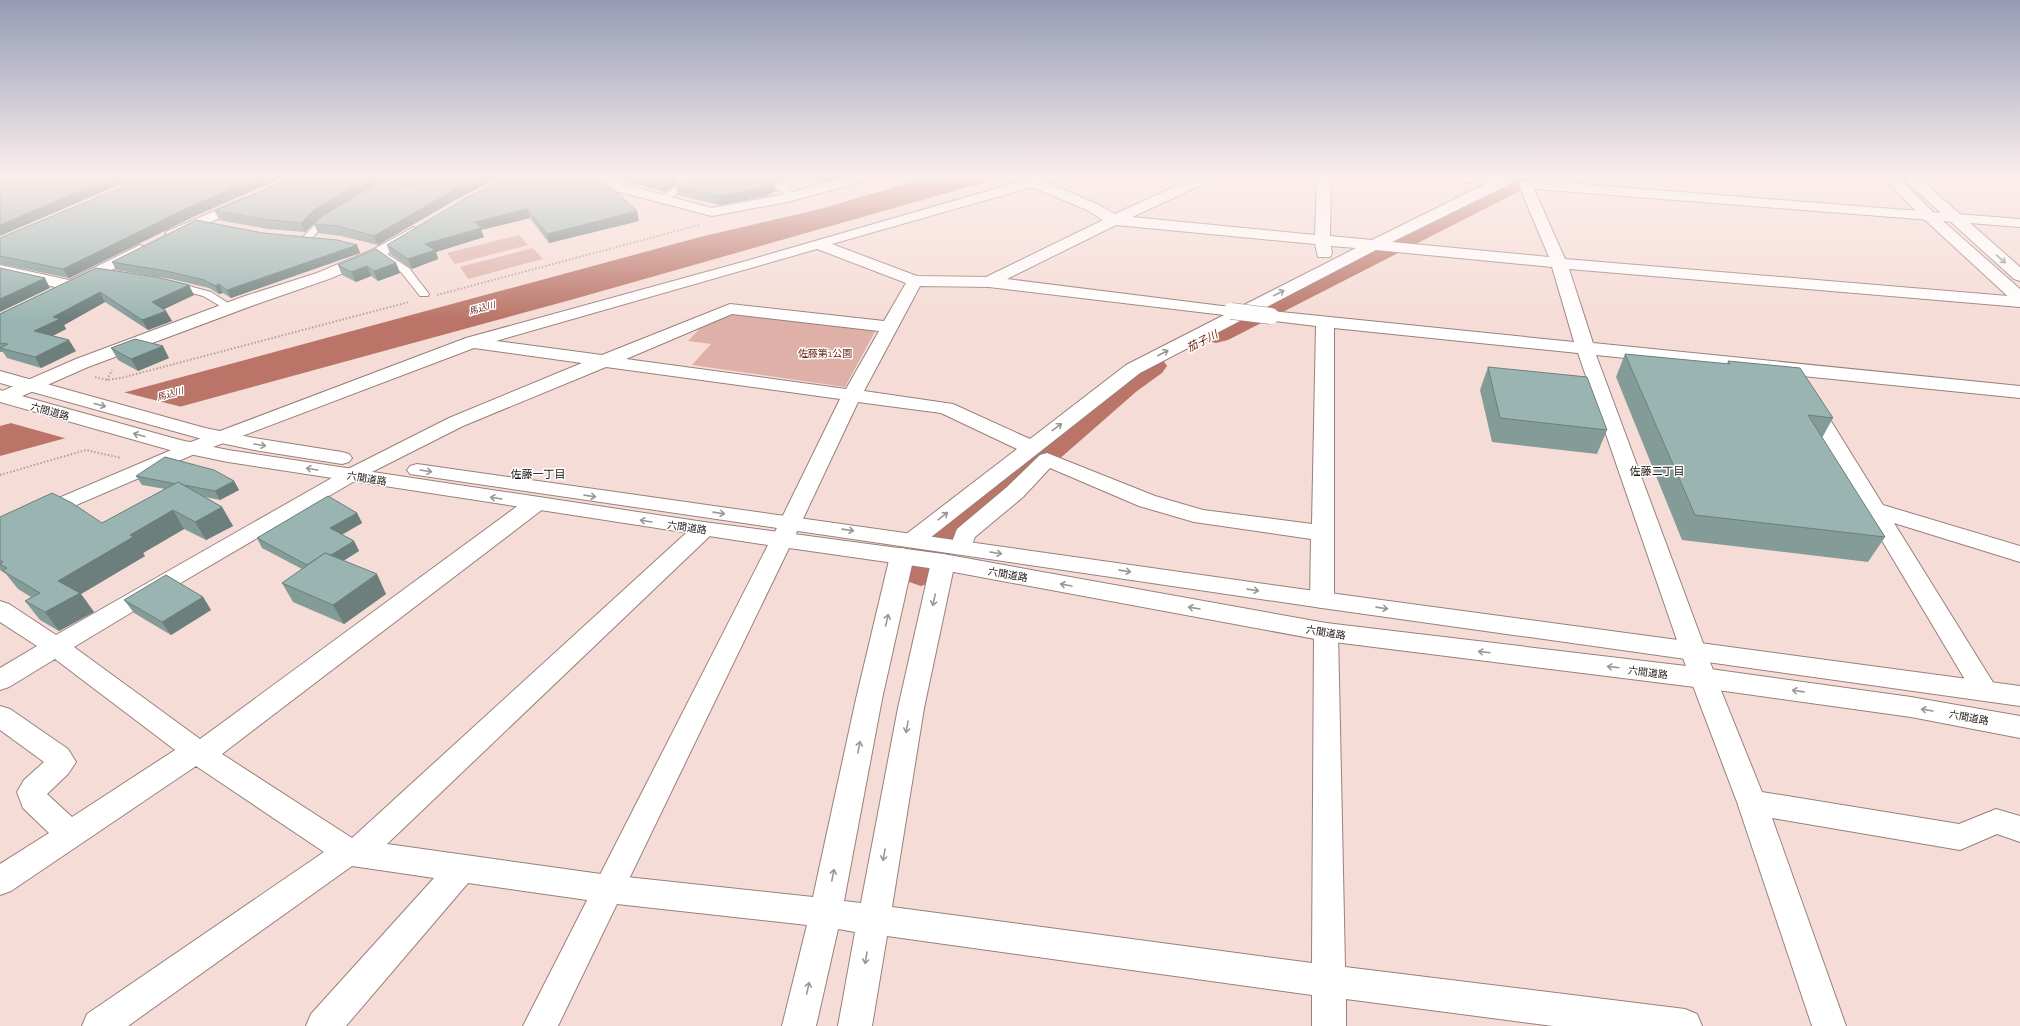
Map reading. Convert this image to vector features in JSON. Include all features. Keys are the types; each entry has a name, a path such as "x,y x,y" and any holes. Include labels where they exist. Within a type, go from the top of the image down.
{"street":[{"path":"48,296 194,224"},
{"path":"208,224 220,226"},
{"path":"28,395 82,363 323,276 380,252 428,224"},
{"path":"0,531 198,441 472,342 752,264 881,224"},
{"path":"989,282 1106,224"},
{"path":"1154,224 1559,263 2020,302"},
{"path":"1323,224 1322,240 1326,269"},
{"path":"800,1026 826,913 869,699 908,548 1030,447 1133,369 1326,269 1425,224"},
{"path":"1539,224 1559,263 1584,348 1703,678 1752,802 1829,1026"},
{"path":"1938,224 2020,298"},
{"path":"1961,224 2020,276"},
{"path":"290,237 327,241"},
{"path":"817,244 915,281 989,282 1325,322 2020,392"},
{"path":"354,246 380,252"},
{"path":"0,270 69,285"},
{"path":"540,1026 852,395 915,281"},
{"path":"0,680 55,646 351,475 456,422 730,309 889,327"},
{"path":"1322,600 1325,322"},
{"path":"472,342 946,408 1030,447"},
{"path":"1789,368 1985,691"},
{"name":"六間道路","path":"0,377 28,395 198,441 351,475 704,530 785,531"},
{"name":"六間道路","path":"2,397 62,395 198,441 254,444 374,464 544,489 785,531 1322,600 2020,696"},
{"path":"855,1026 911,708 954,552 965,534 1015,492 1047,459 1147,501 1202,517 1322,533"},
{"path":"0,881 198,752 535,504"},
{"path":"1875,510 2020,554"},
{"path":"99,1026 353,853 704,530"},
{"name":"六間道路","path":"954,552 1326,632 1703,678 1911,707 2020,727"},
{"path":"0,610 55,646 198,752 353,853 608,889 826,913 1329,981 1685,1026"},
{"path":"1326,632 1329,981 1328,1026"},
{"path":"0,716 58,757 62,762 57,770 37,785 31,792 33,799 71,834"},
{"path":"1752,802 1960,837 1996,821 2020,829"},
{"path":"323,1026 462,868"}],"lane":[{"path":"306,239 320,224"},
{"path":"380,252 405,270 424,294"},
{"path":"96,272 112,274"},
{"path":"165,282 207,294 231,308"}],"path":[{"path":"436,295 703,224"},
{"path":"107,380 121,378 413,301"},
{"path":"0,475 86,450 123,458"}],"green space":[{"path":"519,235 528,245 455,264 447,253"},
{"path":"533,248 543,259 468,279 460,267"},
{"name":"佐藤第1公園","path":"732,311 877,328 845,387 692,365 711,344 688,341 706,322"}],"water":[{"name":"馬込川","path":"756,224 838,224 574,299 0,456 0,426 704,236"}],"pier":[{"path":"119,391 182,407 68,439 7,422"}],"building":[{"path":"34,224 155,224 63,269 0,256 0,238"},
{"path":"188,224 216,224 263,233 337,240 357,245 227,290 219,284 215,286 204,280 166,271 112,262"},
{"path":"314,224 395,224 374,236 338,226"},
{"path":"422,224 477,224 481,228 425,244 435,250 408,259 387,245"},
{"path":"539,224 587,224 547,234"},
{"path":"376,249 396,263 374,271 367,266 351,272 338,265"},
{"path":"0,268 45,278 0,299"},
{"path":"96,268 156,277 189,285 152,302 166,311 142,320 100,292 53,317 60,319 34,331 69,340 35,357 0,348 8,344 0,343 0,314"},
{"path":"135,339 163,346 131,359 111,348"},
{"path":"1625,354 1730,364 1728,361 1800,368 1833,418 1808,415 1885,537 1695,515"},
{"path":"1488,367 1587,377 1607,430 1500,418"},
{"path":"165,457 214,470 234,481 215,491 184,485 178,482 176,484 136,476"},
{"path":"178,482 222,507 195,522 173,510 130,535 133,537 58,581 80,593 45,612 25,601 40,593 3,571 7,568 0,564 3,562 0,560 0,517 52,493 72,503 102,523"},
{"path":"328,496 357,513 330,528 354,541 331,555 325,553 307,565 257,538"},
{"path":"325,553 377,574 333,605 282,583"},
{"path":"166,575 203,597 162,622 124,600"}],"waterway":[{"name":"茄子川","path":"1216,333 1434,224"},
{"name":"茄子川","path":"921,571 932,547 953,525 1035,460 1125,384 1150,366"}],"district":[{"name":"佐藤二丁目","path":"1657,471"},
{"name":"佐藤一丁目","path":"538,474"}]}
